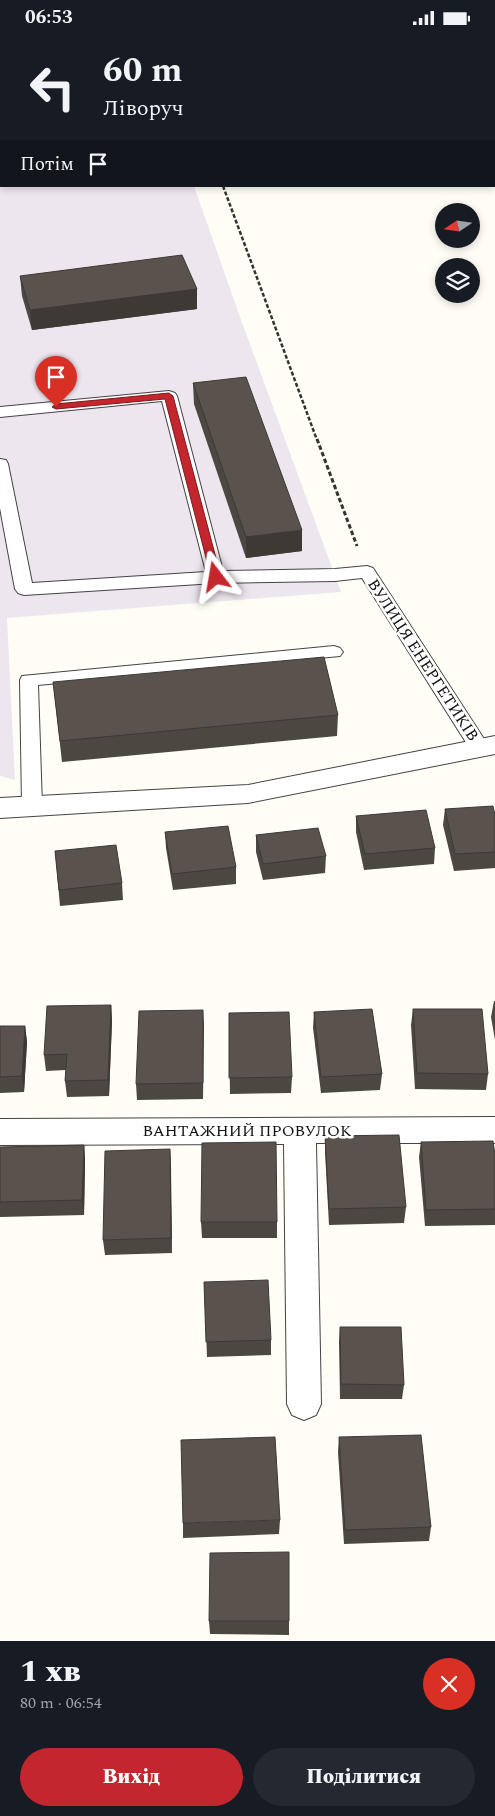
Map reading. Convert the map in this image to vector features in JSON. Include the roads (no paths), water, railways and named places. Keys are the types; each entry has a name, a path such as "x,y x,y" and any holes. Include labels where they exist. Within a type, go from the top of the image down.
{"street":[{"path":"0,808 248,794 487,746"},
{"name":"ВАНТАЖНИЙ ПРОВУЛОК","path":"0,1132 495,1130"},
{"path":"300,1131 304,1403"}],"lane":[{"path":"0,412 169,396 216,577 24,589 0,464"},
{"name":"ВУЛИЦЯ ЕНЕРГЕТИКІВ","path":"216,577 335,575 367,572 487,746"},
{"path":"32,806 29,680 334,652"}]}
